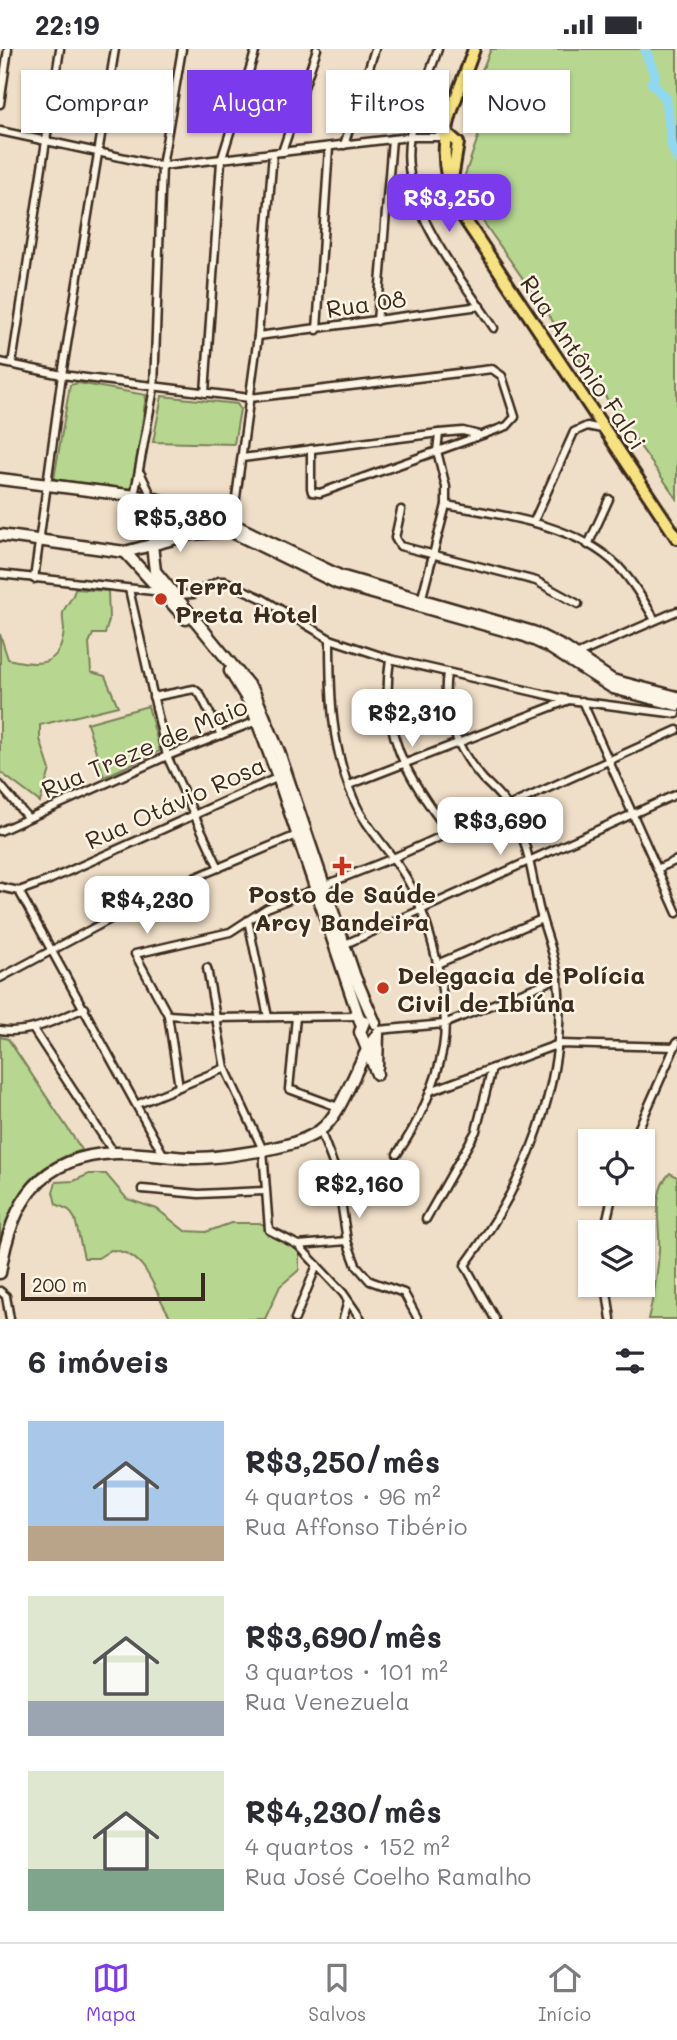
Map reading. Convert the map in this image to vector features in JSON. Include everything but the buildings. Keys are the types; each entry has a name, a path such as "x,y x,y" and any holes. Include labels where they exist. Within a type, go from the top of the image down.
{"main road":[{"path":"444,137 474,49"},
{"name":"Rua Antônio Falci","path":"444,137 450,136 458,143 451,174 456,206 677,538"},
{"path":"0,479 152,498 231,528 338,580 421,602 525,636 612,680 677,697"},
{"path":"152,498 159,523 152,545 155,571 250,694 282,775 321,889 351,979 361,1027 377,1075 376,1028 351,979"},
{"path":"0,535 125,552 192,534 231,528"},
{"path":"125,552 250,694"},
{"path":"573,658 613,688 677,705"},
{"path":"293,808 297,835 321,889"},
{"path":"361,1027 370,1039 376,1028"},
{"path":"361,1027 376,1028"},
{"path":"351,1078 361,1027"},
{"path":"0,1273 11,1233 35,1183 58,1165 114,1153 196,1158 291,1144 320,1130 338,1107 376,1028"}],"street":[{"path":"0,104 8,49"},
{"path":"12,364 60,49"},
{"path":"34,579 62,375 115,49"},
{"path":"134,497 141,474 154,388 162,166 181,49"},
{"path":"205,393 221,161 256,49"},
{"path":"282,152 317,49"},
{"path":"344,145 375,49"},
{"path":"438,49 409,137 410,179 415,201 425,223 494,328"},
{"path":"0,131 162,166 409,137 444,137"},
{"path":"377,321 392,139"},
{"path":"317,330 329,147"},
{"path":"231,528 258,336 273,153"},
{"name":"Rua 08","path":"258,336 480,306"},
{"path":"0,362 62,375 250,398 492,369 502,376 514,412 514,421 507,426 315,493 311,488 311,449"},
{"path":"534,521 574,432 587,426 605,430"},
{"path":"242,458 439,433 463,431 480,435"},
{"path":"421,602 446,505 446,487 438,451 439,433"},
{"path":"141,474 152,498"},
{"path":"588,545 609,499"},
{"path":"446,505 534,521 588,545 616,564 632,583 655,620"},
{"path":"401,510 396,543 536,581 579,604"},
{"path":"0,574 171,593 185,597 219,581 233,583 330,639 390,659 569,700 677,714"},
{"path":"129,589 167,756 219,868"},
{"path":"573,658 677,611"},
{"path":"330,639 331,715 349,785 360,812 393,858 422,909 437,964 444,1024 443,1046 430,1091 412,1133 397,1154"},
{"path":"390,659 389,711 402,763 419,794 449,832"},
{"path":"447,673 449,718 458,744 481,777 509,807 530,858 542,919 558,978 559,1044 529,1154 492,1226 465,1265 495,1319"},
{"path":"153,697 194,689 200,694 221,735"},
{"path":"349,785 569,700"},
{"path":"582,701 677,913"},
{"name":"Rua Treze de Maio","path":"0,831 167,756 261,719"},
{"path":"179,1087 168,1015 135,954 217,938 267,908 321,889 393,858 677,730"},
{"name":"Rua Otávio Rosa","path":"19,891 282,775"},
{"path":"0,785 27,817"},
{"path":"340,946 677,794"},
{"path":"0,978 163,891 297,835"},
{"path":"657,869 677,860"},
{"path":"0,887 19,891 163,1154"},
{"path":"437,964 542,919"},
{"path":"248,920 268,1017"},
{"path":"207,968 225,1068 263,1150 269,1230 298,1245 361,1319"},
{"path":"376,1028 444,1024 558,978"},
{"path":"0,1030 13,1033 33,1029 85,1008"},
{"path":"168,1015 216,1018 296,1017 361,1027"},
{"path":"296,1017 289,1089 338,1107"},
{"path":"33,1029 114,1153"},
{"path":"430,1091 559,1044 676,1044 638,1129"},
{"path":"138,1104 225,1068"},
{"path":"426,1219 476,1131 492,1068"},
{"path":"320,1130 337,1174 347,1241 356,1265 370,1281 407,1296 418,1319"},
{"path":"142,1189 199,1194 265,1191"},
{"path":"298,1245 347,1241"},
{"path":"295,1319 317,1265"},
{"path":"0,1291 6,1296 10,1319"},
{"path":"608,1297 611,1319"},
{"path":"343,1319 348,1301"}],"green space":[{"path":"491,49 677,49 677,499 475,210 466,192 465,175 478,133 570,133 570,70 482,70"},
{"path":"78,383 146,395 133,490 54,479 70,385"},
{"path":"162,396 237,404 240,409 234,444 153,442"},
{"path":"163,509 211,526 210,530 162,536"},
{"path":"75,589 108,591 109,620 105,634 93,634 89,643 91,672 105,676 118,706 40,725 40,739 50,770 40,802 0,772 0,634 8,659 38,663 53,658 62,642 63,613"},
{"path":"148,706 160,751 104,777 87,723"},
{"path":"0,1037 8,1039 82,1150 63,1157 36,1174 20,1197 0,1245"},
{"path":"670,1173 677,1177 677,1319 648,1319 653,1297 655,1297 659,1241 658,1200 664,1181"},
{"path":"89,1174 106,1174 127,1199 157,1209 185,1231 206,1232 231,1223 259,1223 282,1231 299,1252 299,1270 280,1286 265,1319 172,1319 149,1276 134,1258 111,1250 98,1258 84,1258 75,1219 69,1210 56,1204 53,1192 56,1182 74,1181"}],"waterway":[{"path":"645,49 655,76 652,83 666,98 672,146 677,159"}],"place":[{"name":"Terra Preta Hotel","path":"161,599"},
{"name":"Posto de Saúde Arcy Bandeira","path":"342,866"},
{"name":"Delegacia de Polícia Civil de Ibiúna","path":"383,988"}]}
